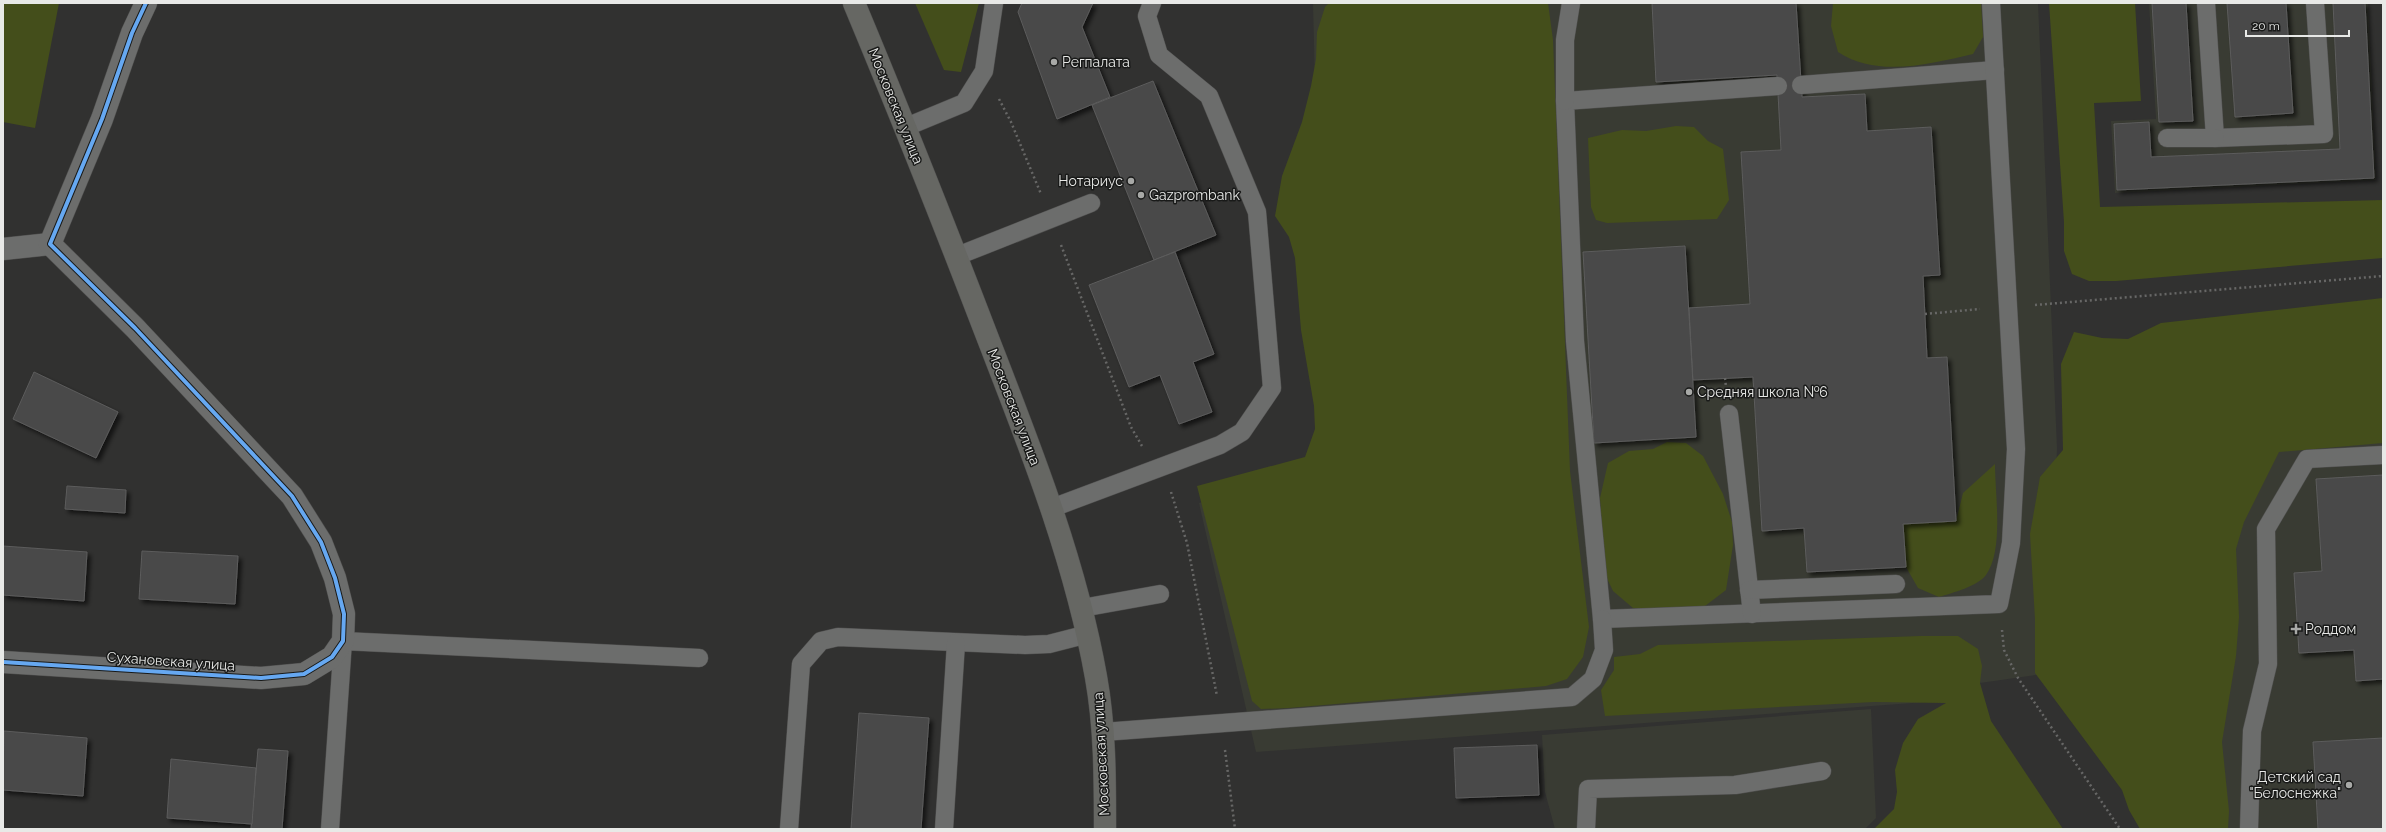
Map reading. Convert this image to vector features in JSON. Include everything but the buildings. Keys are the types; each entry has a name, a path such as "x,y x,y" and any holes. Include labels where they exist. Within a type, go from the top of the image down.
{"main road":[{"name":"Московская улица","path":"854,3 906,127 957,256 1052,508 1082,608 1096,678 1103,732 1106,829"}],"street":[{"path":"50,244 102,119 132,33 146,3"},
{"path":"3,249 50,244"},
{"path":"50,244 136,328 292,496 321,542 335,578 344,614 338,649"},
{"name":"Сухановская улица","path":"3,662 261,678 304,674 338,649"}],"lane":[{"path":"906,127 964,103 984,71 994,3"},
{"path":"1052,508 1129,480 1157,467 1220,444 1242,432 1272,388 1257,212 1209,96 1159,55 1147,16 1152,3"},
{"path":"1103,732 1572,696 1593,679 1604,650 1575,341 1565,102 1565,40 1571,3"},
{"path":"1602,619 2000,604 2011,543 2016,449 1991,3"},
{"path":"2206,3 2215,138"},
{"path":"2168,138 2215,138 2324,134 2315,3"},
{"path":"1801,84 1995,70"},
{"path":"1565,102 1778,86"},
{"path":"957,256 1091,203"},
{"path":"1729,414 1752,614"},
{"path":"2249,829 2252,731 2268,664 2266,530 2307,459 2383,455"},
{"path":"1749,590 1896,584"},
{"path":"1082,608 1160,594"},
{"path":"789,829 801,664 821,641 838,637 956,643 1049,644 1088,634"},
{"path":"944,829 956,643"},
{"path":"330,829 338,649 699,658"},
{"path":"1586,829 1588,789 1735,785 1822,771"}],"path":[{"path":"984,71 1011,122 1051,219 1131,427 1157,467 1175,500 1185,536 1211,661"},
{"path":"2145,296 2383,276"},
{"path":"1725,378 1726,388"},
{"path":"2000,604 2004,650 2018,678 2120,829"}],"shaded area":[{"name":"Средняя школа №6","path":"2038,3 2057,448 2049,673 1980,683 1926,702 1256,752 1199,503 1330,468 1318,205 1313,4"},
{"path":"2149,3 2368,3 2376,180 2115,193 2111,121 2156,119"},
{"name":"Роддом","path":"2383,330 2383,829 2225,829 2199,519"},
{"path":"1871,709 1876,818 1865,829 1555,829 1545,792 1542,735"}],"green space":[{"path":"3,3 59,3 35,128 3,122"},
{"path":"915,3 979,3 961,72 944,70"},
{"path":"1329,3 1548,3 1553,40 1570,471 1589,627 1583,657 1567,679 1546,686 1288,708 1261,709 1252,701 1197,486 1305,457 1315,429 1314,406 1301,330 1295,258 1289,237 1275,216 1282,176 1302,122 1311,86 1316,59 1317,32 1325,7"},
{"path":"1833,3 1981,3 1983,37 1973,54 1922,65 1887,67 1870,65 1853,60 1838,52 1831,26"},
{"path":"2049,3 2135,3 2141,101 2094,103 2100,207 2383,200 2383,258 2116,281 2089,281 2072,274 2064,251 2064,222"},
{"path":"1676,126 1694,127 1708,141 1723,149 1729,200 1717,219 1607,223 1596,220 1591,207 1588,138 1622,130 1646,131"},
{"path":"2383,298 2383,443 2279,452 2244,522 2236,549 2239,617 2236,656 2222,742 2229,811 2228,829 2140,829 2129,810 2122,790 2035,673 2035,619 2030,534 2040,477 2063,450 2061,364 2074,332 2102,338 2128,339 2161,323"},
{"path":"1667,442 1686,443 1703,456 1723,494 1732,522 1733,545 1726,590 1705,606 1679,610 1654,611 1633,608 1613,591 1602,568 1603,545 1600,498 1608,463 1629,451 1653,449"},
{"path":"1995,464 1997,537 1992,564 1986,575 1971,586 1939,597 1918,588 1906,567 1903,524 1956,521 1963,493"},
{"path":"1958,636 1978,649 1982,666 1980,683 1991,721 2063,829 1874,829 1894,809 1897,792 1895,770 1903,743 1918,719 1946,703 1874,702 1605,716 1601,690 1614,670 1614,657 1640,654 1658,645"}],"cycle path":[{"path":"3,662 261,678 304,674 332,657 343,641 344,614 335,578 321,542 292,496 135,328 50,244 102,119 132,33 146,3"}],"place":[{"name":"Регпалата","path":"1054,62"},
{"name":"Нотариус","path":"1131,181"},
{"name":"Gazprombank","path":"1141,195"},
{"name":"Средняя школа №6","path":"1689,392"},
{"name":"Роддом","path":"2296,629"},
{"name":"Детский сад \"Белоснежка\"","path":"2349,785"}]}
